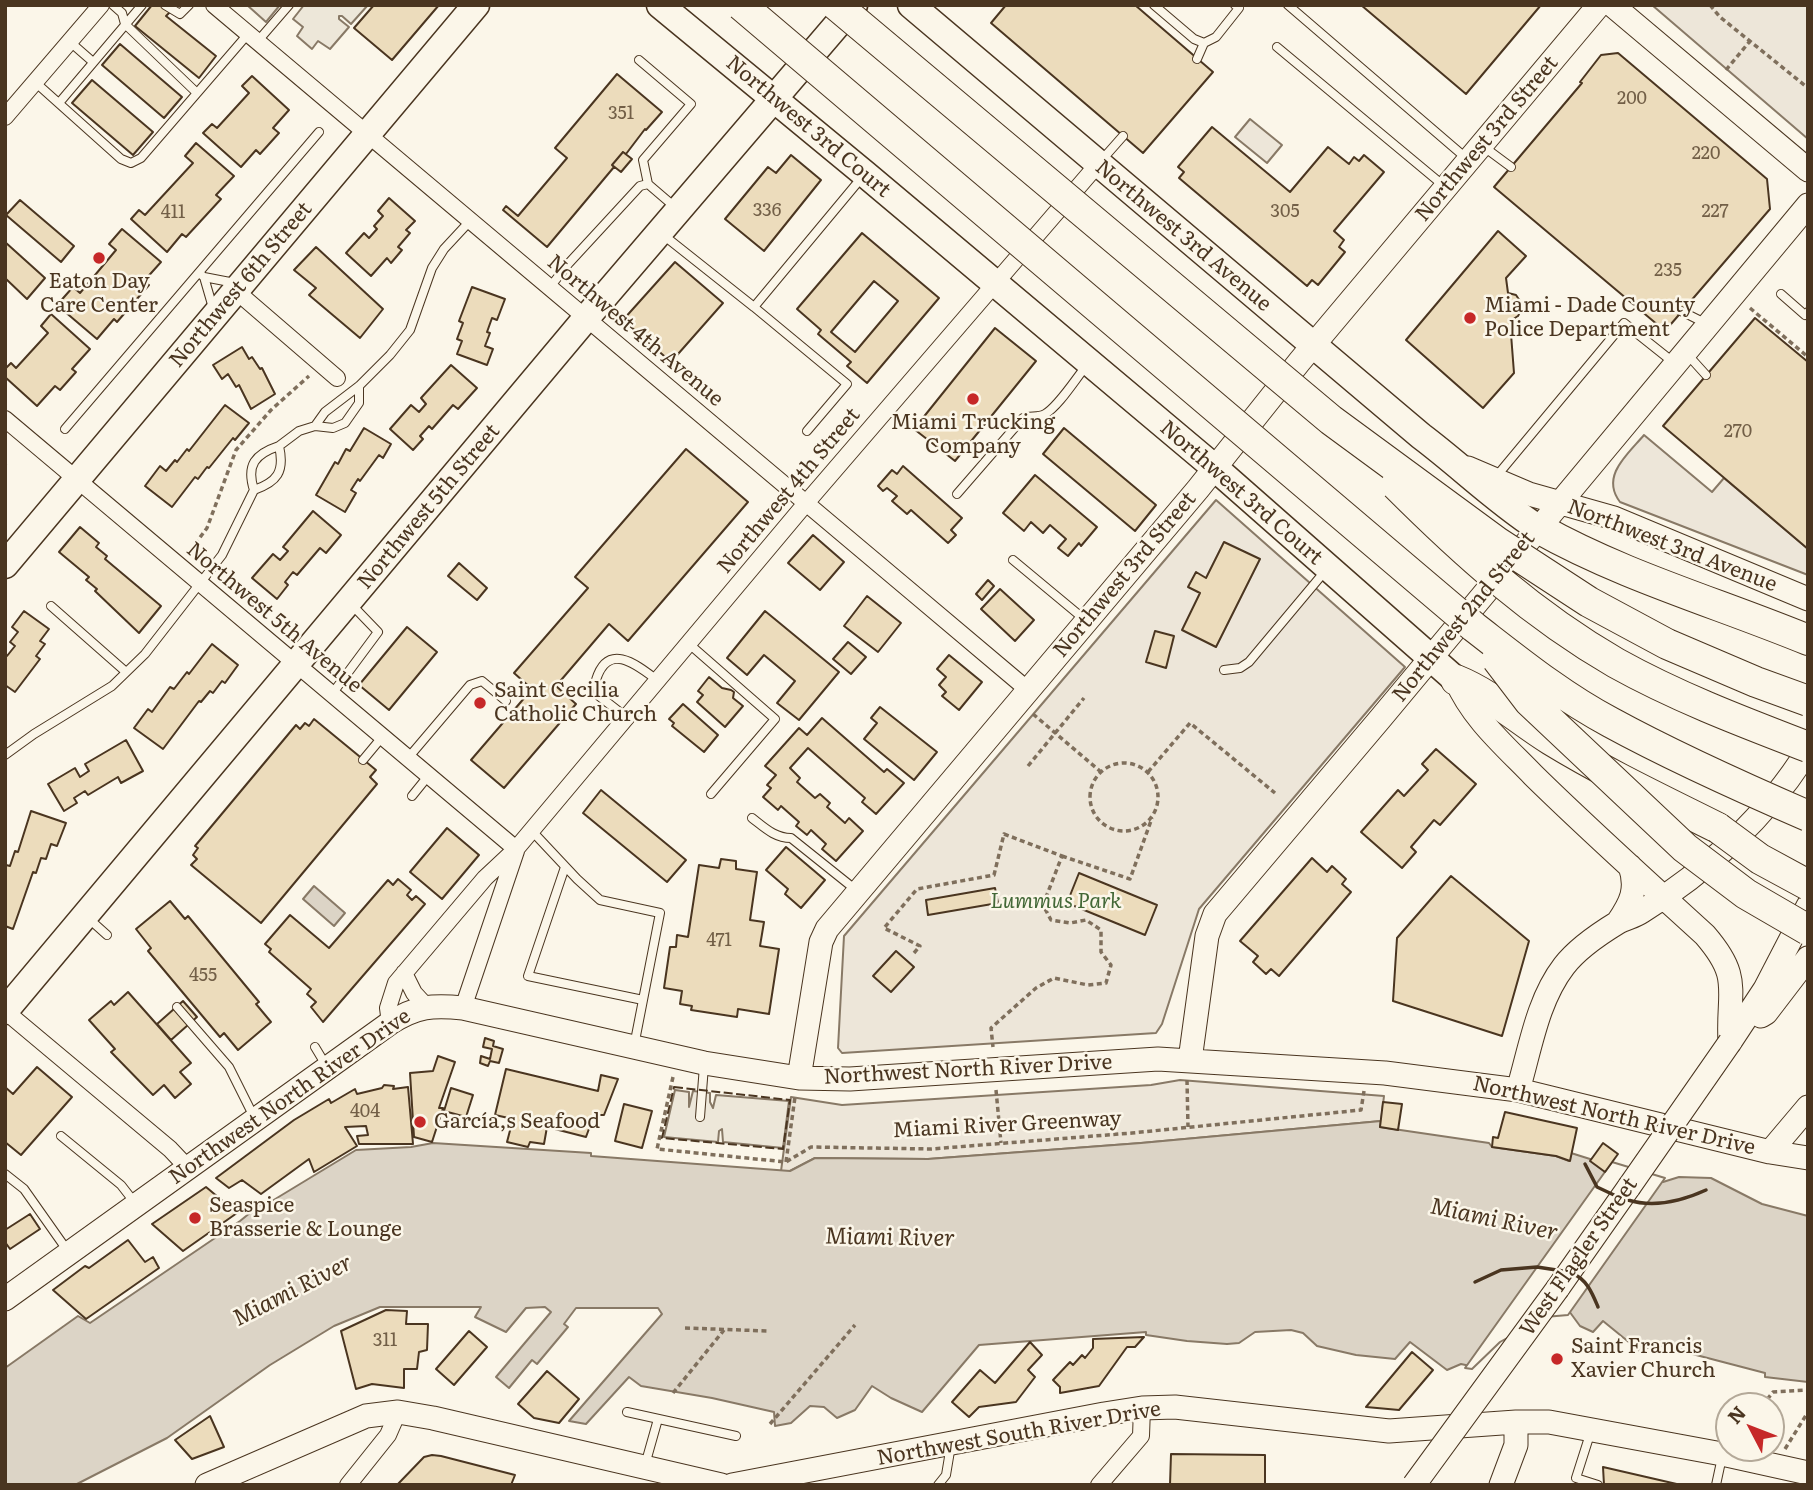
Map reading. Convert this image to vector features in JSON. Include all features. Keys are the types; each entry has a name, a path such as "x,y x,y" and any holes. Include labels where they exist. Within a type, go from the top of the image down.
{"highway":[{"path":"741,5 1474,627 1536,676 1609,721 1741,787 1808,816"},
{"path":"836,5 1331,420 1507,549 1589,602 1709,663 1808,701"},
{"path":"1331,420 1458,546 1518,597 1554,623 1616,663 1677,694 1808,748"},
{"path":"1538,528 1575,549 1632,573 1799,636"},
{"path":"1474,627 1528,701 1685,848 1746,894 1808,930"},
{"path":"1456,680 1475,688 1513,716 1579,757 1718,828 1769,845 1808,863"},
{"path":"1718,828 1760,859 1808,885"}],"main road":[{"name":"Northwest 6th Street","path":"5,565 476,5"},
{"name":"Northwest 3rd Court","path":"660,5 1215,468 1456,680"},
{"name":"Northwest 5th Street","path":"5,1011 587,317 854,5"},
{"name":"Northwest 3rd Avenue","path":"911,5 1421,436 1458,463 1513,512 1538,528"}],"street":[{"path":"5,117 101,5"},
{"name":"Northwest 4th Avenue","path":"214,5 807,502 1029,701"},
{"name":"Northwest 3rd Street","path":"798,1086 823,936 858,892 1029,701 1087,621 1599,5"},
{"path":"1612,5 1808,170"},
{"name":"Northwest 4th Street","path":"390,1023 388,1008 391,996 404,972 485,878 516,849 807,502 1098,164"},
{"name":"Northwest 2nd Street","path":"1189,1068 1207,936 1215,914 1808,205"},
{"path":"238,287 337,378"},
{"name":"Northwest 5th Avenue","path":"5,419 516,849"},
{"name":"Northwest 3rd Avenue","path":"1458,463 1529,494 1615,518 1808,599"},
{"path":"1784,590 1808,590"},
{"name":"Northwest 3rd Court","path":"1456,680 1464,700 1505,747 1581,823 1705,936 1726,962 1732,980 1728,1013 1735,1035"},
{"path":"1518,1090 1540,1015 1555,978 1573,956 1618,922 1640,913 1708,863 1767,804 1808,748"},
{"name":"Northwest 4th Street","path":"463,1008 516,849"},
{"path":"1618,922 1634,894 1634,877 1630,866"},
{"name":"West Flagler Street","path":"1415,1485 1735,1035 1776,970 1808,906"},
{"name":"West Flagler Street","path":"1735,1035 1766,1013 1808,958"},
{"path":"404,972 414,993 426,1006"},
{"name":"Northwest North River Drive","path":"5,1299 390,1023 405,1013 426,1006 463,1008 798,1086 850,1079 1158,1059 1189,1068 1417,1076 1518,1090 1770,1152 1808,1158"},
{"path":"5,1011 170,1149 188,1168"},
{"path":"1770,1152 1808,1107"},
{"path":"1102,1484 1141,1436 1142,1408"},
{"name":"Northwest South River Drive","path":"733,1485 1142,1408 1210,1410 1388,1431 1543,1421 1715,1453"},
{"path":"348,1485 388,1435 398,1412"},
{"path":"207,1485 366,1416 398,1412 721,1485"},
{"path":"1501,1485 1516,1445 1516,1422"},
{"name":"Northwest South River Drive","path":"1756,1462 1808,1474"}],"lane":[{"path":"113,5 122,13 125,24 197,93"},
{"path":"58,103 142,5"},
{"path":"165,5 180,14 189,5"},
{"path":"35,82 121,159 131,163 141,158 197,93 289,5"},
{"path":"1154,5 1194,39 1204,43"},
{"path":"1287,5 1383,87 1475,153 1511,167"},
{"path":"1197,59 1204,43 1216,37 1239,6"},
{"path":"69,41 93,62"},
{"path":"1277,47 1446,188"},
{"path":"639,60 691,104 643,160 648,184 678,210"},
{"path":"65,429 201,275 319,132"},
{"path":"1098,164 1123,136"},
{"path":"754,307 865,174"},
{"path":"550,286 640,186 648,184"},
{"path":"315,426 325,412 359,386 410,330 432,268 444,249 470,221"},
{"path":"660,233 846,384 807,431"},
{"path":"201,275 238,287"},
{"path":"201,275 215,315"},
{"path":"1781,294 1807,315"},
{"path":"1681,311 1708,324"},
{"path":"1494,480 1624,323 1706,375"},
{"path":"957,494 1023,418 1038,416 1048,411 1089,363"},
{"path":"5,755 34,734 112,687 145,654 222,555 254,490 249,475 252,464 266,451 279,446 299,431 315,426 333,428 345,423 359,403 359,386"},
{"path":"254,490 270,485 278,474 281,456 279,446"},
{"path":"1013,560 1087,621"},
{"path":"1224,670 1240,668 1250,662 1328,568"},
{"path":"332,694 378,632 349,602"},
{"path":"51,606 126,672"},
{"path":"688,643 775,719 710,794"},
{"path":"626,717 599,696 596,680 604,664 612,659 626,659 657,680"},
{"path":"408,758 470,684 482,681 506,701"},
{"path":"363,760 383,736"},
{"path":"412,796 429,775"},
{"path":"752,818 774,835 791,838 858,892"},
{"path":"531,830 600,900 660,913 633,1047"},
{"path":"565,866 528,976 643,1000"},
{"path":"85,915 107,935"},
{"path":"177,1007 229,1066 256,1119"},
{"path":"315,1047 327,1067"},
{"path":"700,1116 704,1063"},
{"path":"61,1136 121,1185 136,1205"},
{"path":"5,1174 24,1189 69,1253"},
{"path":"627,1412 736,1436"},
{"path":"643,1468 658,1419"},
{"path":"1592,1429 1576,1478 1598,1485"},
{"path":"938,1485 946,1475 951,1444"},
{"path":"1716,1485 1720,1462"}],"path":[{"path":"1710,5 1720,17 1808,88"},
{"path":"1726,69 1750,41"},
{"path":"1750,308 1808,357"},
{"path":"1028,766 1084,698"},
{"path":"1029,701 1055,733 1101,772"},
{"path":"1148,772 1190,723 1275,793"},
{"path":"914,953 920,946 884,928 916,889 994,875 1004,834 1130,879 1157,805 1158,793 1148,772 1138,766 1115,764 1101,772 1091,787 1090,797 1092,808 1105,825 1115,830 1136,829 1153,815"},
{"path":"993,1047 991,1028 1029,993 1045,983 1054,978 1088,985 1105,983 1111,965 1101,952 1101,930 1086,920 1070,923 1051,920 1043,905 1062,856"},
{"path":"1188,1127 1189,1068"},
{"path":"674,1073 657,1149 786,1162 798,1086"},
{"name":"Miami River Greenway","path":"786,1162 811,1147 931,1149 1361,1110 1365,1089"},
{"path":"996,1090 1001,1143"},
{"path":"770,1424 855,1325"},
{"path":"685,1328 768,1331"},
{"path":"673,1393 724,1329"},
{"path":"1773,1392 1808,1390"},
{"path":"1785,1448 1808,1412"}],"green space":[{"path":"247,5 280,5 266,22"},
{"path":"1652,5 1808,5 1808,139"},
{"path":"1250,119 1282,145 1267,163 1235,137"},
{"path":"1644,435 1712,492 1724,478 1808,549 1808,575 1620,502 1613,483 1615,474 1624,458"},
{"name":"Lummus Park","path":"1216,500 1405,667 1199,909 1162,1024 1156,1033 842,1053 838,1048 844,936"},
{"path":"1180,1080 1384,1096 1381,1121 928,1159 815,1158 790,1171 781,1171 791,1097 842,1105 1151,1085"}],"shaded area":[{"path":"304,5 368,5 351,24 339,16 349,27 330,49 318,41 312,49 297,36 303,27 293,19"},
{"path":"675,1090 689,1092 689,1107 693,1091 710,1093 713,1108 716,1095 789,1101 783,1148 723,1142 722,1129 719,1131 718,1142 664,1137"}],"water":[{"path":"314,886 345,913 334,926 303,899"},
{"name":"Miami River","path":"1381,1121 1380,1127 1489,1143 1492,1147 1556,1156 1569,1161 1571,1153 1663,1182 1679,1177 1711,1178 1762,1204 1808,1216 1808,1382 1765,1377 1765,1373 1654,1344 1641,1352 1603,1321 1593,1332 1580,1326 1569,1311 1555,1312 1528,1321 1470,1366 1461,1364 1447,1370 1410,1342 1395,1359 1356,1355 1317,1346 1303,1333 1291,1330 1255,1332 1239,1343 1227,1344 1146,1335 1146,1332 979,1345 922,1412 872,1386 855,1410 837,1418 824,1407 810,1406 791,1423 775,1426 774,1412 641,1386 629,1377 586,1424 569,1421 662,1314 658,1308 576,1308 564,1324 568,1327 537,1364 532,1360 509,1388 496,1377 551,1312 545,1307 526,1308 506,1332 475,1317 481,1307 380,1307 334,1326 270,1365 167,1438 75,1485 5,1485 5,1368 78,1316 90,1323 261,1204 267,1204 356,1150 433,1143 591,1153 591,1156 790,1171 815,1158 928,1159"}],"pier":[{"path":"1612,1162 1665,1178 1568,1315 1545,1317 1500,1342 1472,1369 1465,1368"}],"building":[{"path":"152,5 161,5 170,12 166,16 216,56 199,78 135,26"},
{"path":"374,5 439,5 392,60 354,28"},
{"path":"1006,5 1135,5 1213,72 1143,153 991,23"},
{"path":"1361,5 1541,5 1466,94"},
{"path":"120,44 182,97 164,118 102,65"},
{"path":"1618,53 1767,179 1770,209 1665,331 1494,187 1582,83 1580,82 1601,55"},
{"path":"617,74 662,112 626,154 623,152 612,165 614,167 547,247 503,210 506,206 518,216 567,158 555,148"},
{"path":"252,76 289,110 273,128 279,133 260,154 256,150 241,167 203,133 212,124 217,128 249,93 242,86"},
{"path":"92,80 153,132 133,155 72,103"},
{"path":"1212,127 1290,192 1328,147 1349,164 1354,157 1359,161 1364,155 1384,172 1334,231 1344,240 1339,247 1345,252 1318,285 1312,280 1307,286 1179,178 1184,172 1178,167"},
{"path":"196,143 234,176 216,195 221,199 186,237 182,234 167,252 131,219 139,210 145,215 193,163 185,156"},
{"path":"623,152 632,159 621,172 612,165"},
{"path":"791,155 821,180 764,251 725,219 768,167 776,173"},
{"path":"389,198 415,221 406,230 410,233 398,247 402,250 391,263 387,258 371,276 346,253 364,233 369,238 377,229 374,226 383,216 378,211"},
{"path":"20,200 74,246 61,262 6,215"},
{"path":"122,229 161,262 144,281 149,285 117,322 114,319 97,339 57,305 73,287 80,293 116,250 109,244"},
{"name":"Miami - Dade County Police Department","path":"1498,231 1526,256 1506,278 1508,293 1516,295 1522,308 1518,316 1510,321 1514,373 1483,408 1406,340"},
{"path":"862,233 939,298 867,383 847,366 851,362 818,334 821,330 797,309","holes":["874,281 898,301 855,352 831,332"]},
{"path":"5,242 45,278 27,299 5,278"},
{"path":"316,247 383,309 360,338 309,295 316,288 294,270"},
{"path":"675,262 723,303 671,362 623,320"},
{"path":"472,287 505,299 497,320 492,318 487,332 490,333 485,346 493,349 487,365 457,354 462,341 457,339 463,323 459,321"},
{"path":"51,314 90,349 72,369 76,372 60,390 55,386 37,406 5,377 5,369 11,363 16,368 48,333 41,326"},
{"path":"1755,318 1808,362 1808,549 1663,426"},
{"path":"995,328 1036,361 955,461 914,429"},
{"path":"242,347 249,359 252,357 260,369 262,368 275,394 251,409 239,385 236,387 228,374 222,379 213,365"},
{"path":"451,365 477,388 458,409 453,405 432,429 429,426 420,436 423,439 413,450 390,429 411,405 419,412 426,404 421,398"},
{"path":"225,405 249,423 198,479 195,477 172,507 145,486 160,466 166,471 187,449 189,451"},
{"path":"364,428 391,444 383,458 379,455 360,481 358,479 351,490 356,493 345,512 316,495 335,462 338,464 346,449 350,451"},
{"path":"1064,428 1156,505 1135,531 1043,454"},
{"path":"686,449 748,502 628,641 609,624 556,686 576,704 504,788 471,760 532,689 514,673 588,588 575,577"},
{"path":"903,466 962,518 951,530 956,535 948,543 911,510 907,514 892,501 897,496 887,488 883,491 878,486 892,470 897,474"},
{"path":"1035,475 1097,527 1081,546 1079,543 1068,556 1058,548 1066,539 1050,525 1043,533 1031,522 1024,531 1003,513"},
{"path":"313,511 341,535 326,553 320,548 297,575 293,572 285,582 288,585 277,599 252,578 273,554 280,560 288,551 283,547"},
{"path":"80,527 99,543 96,547 107,556 105,559 161,606 139,633 95,591 97,589 86,580 89,577 59,552"},
{"path":"813,535 844,562 820,590 788,563"},
{"path":"1224,542 1260,559 1216,647 1182,630 1200,593 1188,587 1196,572 1206,578"},
{"path":"459,563 487,588 477,600 448,576"},
{"path":"988,580 994,586 982,600 976,594"},
{"path":"1000,589 1034,620 1015,641 981,609"},
{"path":"867,596 901,623 878,652 844,626"},
{"path":"24,611 49,629 40,641 45,644 36,656 40,659 15,692 5,685 5,655 15,646 10,642 18,632 12,627"},
{"path":"765,611 839,672 799,720 777,703 795,681 764,655 747,675 727,658"},
{"path":"407,627 437,652 389,710 359,685"},
{"path":"1155,631 1174,636 1166,668 1146,662"},
{"path":"848,642 866,657 851,674 833,659"},
{"path":"212,644 238,665 225,683 222,681 213,693 210,691 199,701 163,749 134,728 148,709 152,712 170,687 174,689 187,672 189,674"},
{"path":"949,655 982,682 959,710 942,696 946,692 939,685 946,677 937,669"},
{"path":"709,677 722,688 734,692 733,698 743,706 725,727 697,702 703,695 698,691"},
{"path":"683,704 718,735 704,752 672,726 674,723 669,719"},
{"path":"880,707 937,752 914,780 864,739 877,723 871,718"},
{"path":"822,718 884,772 887,769 904,783 876,814 862,802 865,798 808,748 790,768 800,778 797,782 815,798 820,794 830,803 827,807 845,823 849,818 863,831 836,861 822,849 826,844 811,830 807,835 796,826 799,822 781,806 778,810 763,797 771,788 767,785 776,775 765,766 799,728 807,735"},
{"path":"314,719 376,770 370,777 377,784 261,923 191,865 197,859 193,855 198,848 195,846 296,725 300,729 305,723 309,726"},
{"path":"126,740 143,771 121,783 118,777 88,795 85,791 74,798 77,803 64,811 48,784 75,768 80,777 89,771 85,764"},
{"path":"1436,749 1476,784 1440,825 1434,820 1411,847 1416,852 1402,868 1361,832 1398,790 1404,796 1428,770 1422,764"},
{"path":"601,790 686,860 667,882 583,813"},
{"path":"31,811 66,823 57,846 51,844 46,859 41,858 36,873 33,872 13,929 5,926 5,867 10,866 15,851 18,852"},
{"path":"447,828 479,855 442,899 410,872"},
{"path":"786,847 825,880 801,908 785,894 788,889 766,870"},
{"path":"1312,858 1327,872 1332,866 1346,879 1342,884 1351,892 1279,976 1271,969 1266,974 1253,962 1258,956 1240,941"},
{"path":"721,859 736,861 736,869 757,872 750,920 764,922 760,946 779,949 769,1014 738,1009 737,1017 691,1010 692,1006 680,1004 682,991 664,988 670,947 676,947 677,935 688,937 699,865 719,868"},
{"path":"1079,873 1157,905 1145,935 1067,903"},
{"path":"1451,876 1529,941 1502,1036 1393,1001 1397,938"},
{"path":"398,879 411,890 407,895 412,900 416,896 425,904 323,1022 311,1007 316,1002 307,994 311,989 269,952 271,949 265,944 290,915 329,948 388,880 393,885"},
{"path":"995,888 998,903 928,915 926,900"},
{"path":"170,901 185,919 188,916 259,1002 256,1004 271,1022 238,1050 224,1033 220,1037 148,951 151,948 136,929"},
{"path":"896,951 914,967 891,992 873,976"},
{"path":"128,992 191,1063 180,1072 191,1084 175,1098 164,1085 153,1095 111,1052 115,1049 89,1020 111,1001 114,1005"},
{"path":"183,1001 197,1017 171,1040 157,1024"},
{"path":"485,1038 494,1041 493,1046 503,1049 499,1063 490,1061 488,1066 480,1063 481,1056 490,1059 492,1049 483,1047"},
{"path":"438,1056 455,1062 439,1108 443,1108 432,1142 414,1137 410,1073 433,1071"},
{"path":"37,1067 72,1097 21,1155 5,1142 5,1087 13,1094"},
{"path":"506,1069 598,1091 601,1075 618,1079 604,1115 594,1115 586,1137 547,1127 544,1144 530,1142 528,1147 507,1142 513,1119 495,1115"},
{"path":"384,1085 394,1086 393,1089 408,1087 413,1144 359,1144 357,1136 368,1135 366,1126 345,1127 357,1146 314,1172 309,1159 261,1194 242,1180 229,1188 216,1178 294,1120 329,1099 331,1103 355,1089 357,1094 382,1088"},
{"path":"451,1088 473,1095 466,1117 444,1111"},
{"path":"1383,1102 1402,1104 1398,1130 1380,1127"},
{"path":"624,1104 652,1111 642,1148 615,1141"},
{"path":"1505,1112 1577,1128 1570,1161 1556,1156 1492,1147 1493,1137 1498,1138"},
{"path":"1603,1143 1618,1154 1605,1172 1590,1161"},
{"name":"Seaspice Brasserie & Lounge","path":"206,1187 237,1213 183,1251 152,1224"},
{"path":"30,1214 40,1229 10,1249 5,1242 5,1230"},
{"path":"128,1240 145,1262 153,1257 159,1268 86,1319 53,1290 85,1266 89,1268"},
{"path":"386,1310 407,1311 406,1324 428,1324 427,1350 419,1352 417,1369 404,1369 404,1388 372,1384 356,1389 341,1331"},
{"path":"469,1331 487,1347 454,1385 436,1369"},
{"path":"1144,1337 1135,1347 1127,1347 1099,1386 1060,1393 1060,1387 1053,1380 1070,1362 1073,1365 1082,1355 1085,1358 1093,1348 1093,1339"},
{"path":"1030,1342 1042,1355 1028,1370 1035,1377 1016,1402 979,1407 969,1417 952,1402 980,1370 995,1383"},
{"path":"1412,1352 1433,1370 1399,1410 1366,1407"},
{"path":"547,1371 579,1399 559,1423 534,1418 518,1404"},
{"path":"210,1416 224,1447 192,1459 175,1440"},
{"path":"1171,1454 1265,1455 1265,1485 1170,1485"},
{"path":"432,1455 515,1475 511,1485 397,1485 424,1457"},
{"path":"1603,1467 1681,1485 1604,1485"}],"fence":[{"path":"674,1087 790,1100 783,1149 662,1138 674,1087"}],"wall":[{"path":"1585,1164 1597,1187 1614,1195"},
{"path":"1628,1200 1668,1202 1706,1190"},
{"path":"1475,1282 1501,1270 1537,1267 1563,1271"},
{"path":"1573,1274 1586,1283 1598,1307"}],"place":[{"name":"Eaton Day Care Center","path":"99,258"},
{"name":"Miami - Dade County Police Department","path":"1470,318"},
{"name":"Miami Trucking Company","path":"973,399"},
{"name":"Saint Cecilia Catholic Church","path":"480,703"},
{"name":"García,s Seafood","path":"420,1122"},
{"name":"Seaspice Brasserie & Lounge","path":"195,1218"},
{"name":"Saint Francis Xavier Church","path":"1557,1359"}]}
